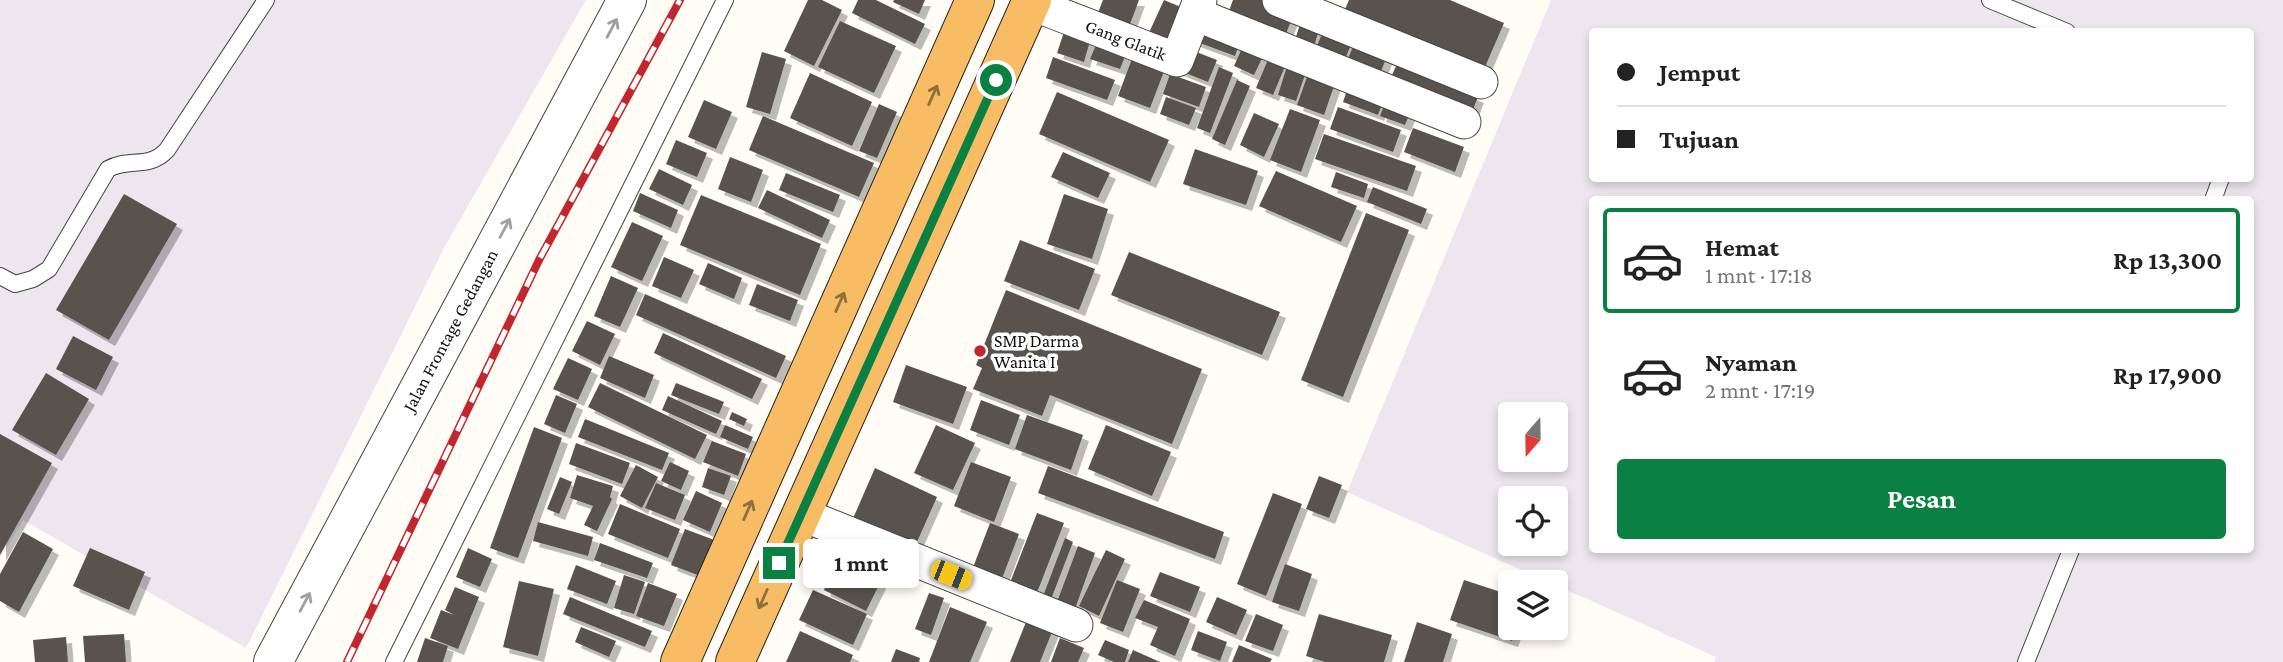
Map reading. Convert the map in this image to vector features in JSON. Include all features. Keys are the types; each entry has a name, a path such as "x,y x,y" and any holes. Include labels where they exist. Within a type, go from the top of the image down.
{"highway":[{"path":"680,662 975,0"},
{"path":"735,662 1031,2"}],"street":[{"name":"Jalan Frontage Gedangan","path":"273,662 627,0"},
{"path":"1279,0 1481,82"},
{"name":"Gang Glatik","path":"1031,2 1177,60 1198,7"},
{"path":"1198,7 1464,122"},
{"path":"801,514 1076,625"}],"lane":[{"path":"0,276 15,284 33,279 49,269 108,169 118,163 150,162 158,159 167,150 266,0"},
{"path":"394,662 725,0"},
{"path":"1990,0 2057,28"},
{"path":"2026,662 2070,553"}],"shaded area":[{"path":"0,0 586,0 445,246 246,648 23,520 0,558"},
{"path":"1551,0 2283,0 2283,662 1714,662 1716,657 1568,590 1568,570 1521,570 1347,492"}],"building":[{"path":"808,0 822,0 842,10 814,66 784,51"},
{"path":"858,0 876,0 925,24 915,44 852,13"},
{"path":"925,0 919,14 893,2"},
{"path":"1103,0 1139,0 1126,35 1094,23"},
{"path":"1164,0 1193,12 1176,50 1147,37"},
{"path":"1233,0 1276,0 1296,8 1282,44 1225,22"},
{"path":"1349,0 1450,0 1504,23 1479,81 1340,21"},
{"path":"1304,12 1323,18 1312,52 1293,46"},
{"path":"1196,20 1242,36 1235,56 1189,39"},
{"path":"840,21 896,46 874,93 818,67"},
{"path":"1066,26 1092,34 1084,62 1057,53"},
{"path":"1325,26 1354,37 1342,67 1313,56"},
{"path":"1247,37 1268,46 1254,75 1234,66"},
{"path":"1099,38 1128,49 1120,69 1090,59"},
{"path":"1356,39 1389,51 1378,79 1345,66"},
{"path":"1136,48 1168,61 1150,108 1118,96"},
{"path":"1186,48 1217,60 1208,82 1178,70"},
{"path":"1272,50 1289,57 1273,95 1256,88"},
{"path":"762,52 786,59 770,114 746,107"},
{"path":"1053,57 1115,80 1107,100 1046,78"},
{"path":"1288,63 1307,69 1296,101 1278,95"},
{"path":"1397,64 1478,97 1468,122 1386,88"},
{"path":"1219,67 1233,73 1210,133 1197,128"},
{"path":"810,73 872,102 852,146 790,118"},
{"path":"1170,74 1206,87 1199,107 1163,94"},
{"path":"1308,74 1335,83 1324,115 1297,105"},
{"path":"1237,80 1250,86 1225,145 1212,139"},
{"path":"1350,81 1386,94 1378,115 1343,102"},
{"path":"1057,92 1169,140 1150,182 1039,134"},
{"path":"1166,97 1196,108 1189,125 1160,114"},
{"path":"704,100 732,112 716,149 688,137"},
{"path":"1386,100 1411,110 1405,125 1380,116"},
{"path":"879,104 897,112 877,158 859,151"},
{"path":"1338,107 1401,130 1393,152 1330,129"},
{"path":"1290,109 1320,120 1301,172 1270,160"},
{"path":"1254,113 1279,124 1264,157 1240,145"},
{"path":"763,116 874,163 859,197 749,150"},
{"path":"1413,128 1464,147 1455,172 1404,152"},
{"path":"1324,134 1416,166 1407,191 1315,159"},
{"path":"676,140 707,153 697,177 666,164"},
{"path":"1195,149 1258,171 1246,205 1183,184"},
{"path":"1063,152 1110,173 1098,198 1051,177"},
{"path":"730,157 763,170 751,202 718,189"},
{"path":"659,169 692,185 683,205 649,189"},
{"path":"1276,171 1357,206 1341,242 1259,206"},
{"path":"1336,172 1368,184 1364,198 1331,187"},
{"path":"786,173 840,195 833,212 779,190"},
{"path":"1373,187 1427,209 1421,224 1367,202"},
{"path":"767,190 830,220 822,238 758,208"},
{"path":"640,193 678,210 671,228 633,211"},
{"path":"124,194 177,224 109,340 56,310"},
{"path":"1064,194 1108,209 1092,259 1047,244"},
{"path":"701,195 821,244 800,295 680,245"},
{"path":"1366,213 1409,230 1343,397 1301,380"},
{"path":"632,222 663,236 642,281 611,267"},
{"path":"1020,240 1095,269 1079,310 1004,281"},
{"path":"1129,252 1280,312 1262,355 1111,295"},
{"path":"664,257 694,270 681,298 652,286"},
{"path":"708,263 742,278 734,299 699,284"},
{"path":"611,276 638,288 620,327 594,316"},
{"path":"757,284 798,300 790,321 749,305"},
{"path":"1006,290 1202,369 1172,444 1050,395 1042,416 973,389 982,368 976,365"},
{"path":"645,294 786,356 776,378 636,315"},
{"path":"587,321 615,334 600,365 572,351"},
{"path":"663,333 762,379 752,399 654,353"},
{"path":"73,336 113,357 96,390 56,369"},
{"path":"609,356 654,375 645,398 600,378"},
{"path":"568,358 592,369 578,400 553,389"},
{"path":"906,365 967,387 953,424 893,402"},
{"path":"46,373 89,399 56,455 12,430"},
{"path":"600,383 707,435 695,459 588,407"},
{"path":"676,383 724,402 719,414 671,395"},
{"path":"556,395 577,404 565,433 544,424"},
{"path":"668,396 722,421 716,434 662,410"},
{"path":"981,400 1020,415 1009,445 970,430"},
{"path":"732,412 747,419 744,426 729,419"},
{"path":"1027,415 1083,435 1071,470 1015,449"},
{"path":"585,419 669,453 662,470 578,437"},
{"path":"725,425 753,437 748,449 720,437"},
{"path":"936,425 975,443 953,490 914,473"},
{"path":"1106,425 1171,452 1152,496 1088,469"},
{"path":"534,427 562,438 518,558 490,548"},
{"path":"0,434 52,463 0,555"},
{"path":"712,441 746,454 738,476 703,462"},
{"path":"576,443 630,463 622,484 569,464"},
{"path":"670,462 689,471 681,490 661,481"},
{"path":"971,462 1011,477 994,522 954,506"},
{"path":"636,465 658,477 642,508 620,496"},
{"path":"1048,466 1224,532 1215,559 1038,493"},
{"path":"708,468 731,476 724,495 702,487"},
{"path":"875,468 937,497 913,551 851,523"},
{"path":"577,475 613,486 610,497 612,499 597,531 584,525 593,506 570,498"},
{"path":"1319,476 1342,485 1329,518 1306,509"},
{"path":"560,477 572,482 559,514 547,509"},
{"path":"656,483 685,495 675,520 645,508"},
{"path":"696,491 722,503 710,532 683,520"},
{"path":"1273,493 1302,504 1266,596 1237,584"},
{"path":"620,504 680,529 668,558 608,534"},
{"path":"1037,513 1064,523 1033,603 1006,593"},
{"path":"538,522 593,537 588,556 533,541"},
{"path":"990,523 1019,534 998,589 969,578"},
{"path":"685,529 717,541 703,577 671,565"},
{"path":"23,532 53,549 19,612 0,601 0,574"},
{"path":"1065,538 1073,542 1050,602 1042,599"},
{"path":"600,543 653,563 647,578 594,560"},
{"path":"1078,546 1095,553 1075,609 1057,602"},
{"path":"90,548 145,572 129,610 73,586"},
{"path":"468,548 492,559 480,587 456,577"},
{"path":"1106,550 1125,559 1099,616 1079,606"},
{"path":"838,560 881,581 866,611 824,590"},
{"path":"1285,564 1312,574 1299,611 1272,602"},
{"path":"576,565 616,581 607,604 567,589"},
{"path":"1160,572 1200,587 1190,612 1150,596"},
{"path":"624,575 645,582 634,614 614,608"},
{"path":"1117,580 1140,589 1123,632 1100,623"},
{"path":"1464,580 1498,591 1498,636 1450,620"},
{"path":"519,581 554,589 538,656 503,647"},
{"path":"648,583 677,594 664,626 636,616"},
{"path":"455,587 479,597 458,649 430,638 441,610 454,615 445,610"},
{"path":"813,590 867,614 853,645 799,620"},
{"path":"929,593 944,598 931,635 915,629"},
{"path":"570,597 652,631 645,647 563,614"},
{"path":"1217,597 1247,610 1236,635 1206,622"},
{"path":"1144,600 1190,619 1175,656 1150,645 1158,627 1135,618"},
{"path":"950,607 987,622 970,662 929,662"},
{"path":"1256,614 1283,625 1273,651 1245,641"},
{"path":"1319,614 1392,635 1384,662 1325,662 1306,656"},
{"path":"1028,617 1054,627 1040,662 1010,662"},
{"path":"1417,622 1452,634 1443,662 1404,662"},
{"path":"581,627 616,641 609,657 575,642"},
{"path":"800,631 853,655 850,662 786,662"},
{"path":"1198,631 1227,642 1220,661 1191,650"},
{"path":"124,634 126,662 85,662 83,636"},
{"path":"66,637 68,662 35,662 33,640"},
{"path":"425,638 448,646 443,662 417,662"},
{"path":"1060,638 1084,648 1078,662 1051,662"},
{"path":"1105,640 1129,650 1125,662 1114,662 1098,655"},
{"path":"1239,645 1272,659 1270,662 1232,662"},
{"path":"896,649 920,658 919,662 891,662"},
{"path":"1133,650 1160,662 1128,662"}],"railway":[{"path":"347,662 539,260 680,0"}],"place":[{"name":"SMP Darma Wanita I","path":"980,351"}],"route":[{"path":"779,563 996,80"}]}
